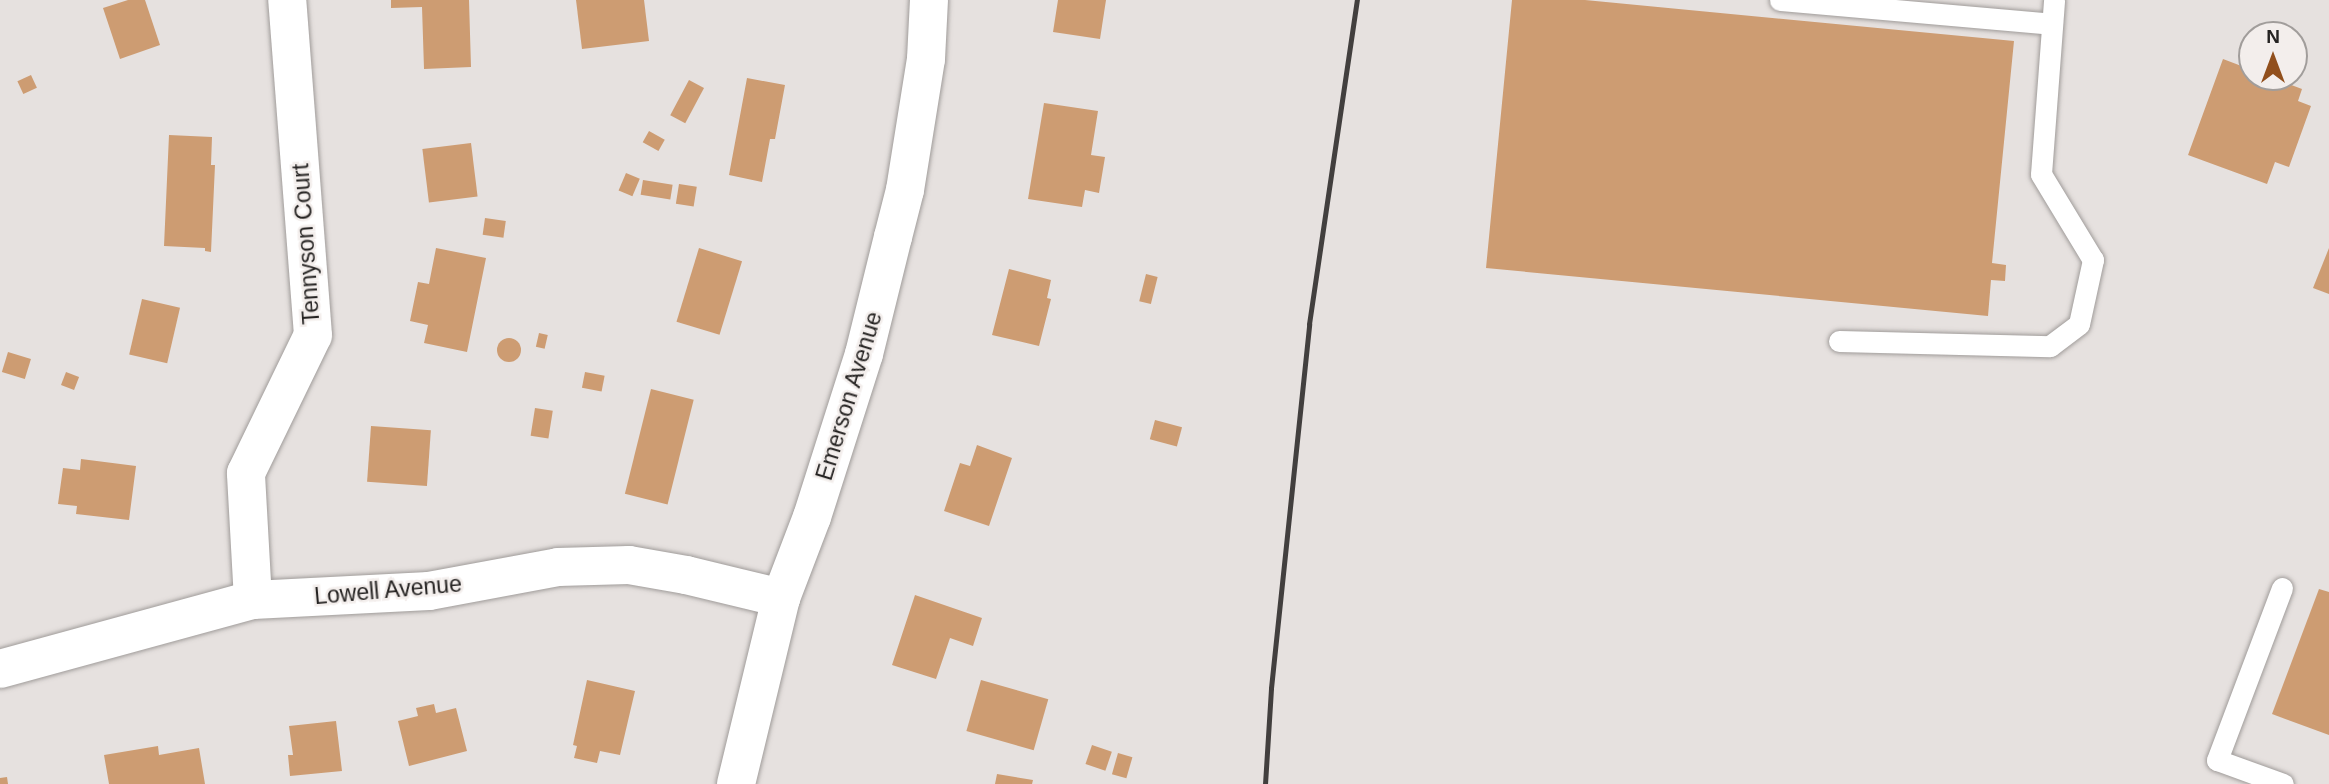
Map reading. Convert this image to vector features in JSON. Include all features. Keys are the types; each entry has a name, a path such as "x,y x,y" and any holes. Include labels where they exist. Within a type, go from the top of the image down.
{"street":[{"name":"Tennyson Court","path":"253,600 246,474 313,335 287,0"},
{"name":"Emerson Avenue","path":"736,784 780,598 812,517 864,354 905,190 926,60 929,0"},
{"name":"Lowell Avenue","path":"0,669 253,600 429,591 558,567 629,565 780,598"}],"lane":[{"path":"1780,0 2052,24"},
{"path":"1839,341 2050,346 2079,324 2093,260 2041,174 2054,0"},
{"path":"2282,588 2217,760 2283,784"}],"building":[{"path":"128,0 145,0 160,45 120,59 103,8"},
{"path":"391,0 469,0 471,67 424,69 422,7 391,8"},
{"path":"576,0 644,0 649,41 582,49"},
{"path":"1058,0 1106,0 1100,39 1053,32"},
{"path":"1512,0 1585,0 2014,41 1992,263 2006,265 2005,281 1991,280 1988,316 1486,268"},
{"path":"2223,59 2238,65 2238,91 2301,91 2298,101 2311,106 2289,167 2275,162 2267,184 2188,155"},
{"path":"31,75 37,88 23,94 17,81"},
{"path":"747,78 785,85 775,139 770,139 762,182 729,175"},
{"path":"689,80 704,88 685,123 670,115"},
{"path":"1044,103 1098,111 1091,155 1105,157 1099,193 1085,190 1082,207 1028,199"},
{"path":"649,131 665,140 658,151 643,142"},
{"path":"169,135 212,137 211,165 215,165 211,252 205,251 205,248 164,246"},
{"path":"471,143 478,197 429,203 422,149"},
{"path":"626,173 640,179 632,196 619,190"},
{"path":"643,180 673,185 670,200 641,195"},
{"path":"679,184 697,187 694,207 676,204"},
{"path":"485,218 506,221 503,238 483,235"},
{"path":"436,248 486,258 467,352 424,343 428,325 410,321 418,282 429,284"},
{"path":"699,248 742,261 720,335 676,322"},
{"path":"2329,248 2329,294 2313,288"},
{"path":"1009,269 1051,280 1047,298 1051,299 1039,346 992,335"},
{"path":"1146,274 1158,277 1151,304 1139,301"},
{"path":"142,299 180,308 167,363 129,355"},
{"path":"539,333 548,335 545,349 536,347"},
{"path":"509,338 518,341 521,350 518,359 509,362 500,359 497,350 500,341"},
{"path":"8,352 31,359 25,379 2,372"},
{"path":"66,372 79,377 74,390 61,385"},
{"path":"585,372 605,376 602,392 582,388"},
{"path":"651,389 694,400 668,504 625,494"},
{"path":"535,408 553,411 548,438 531,436"},
{"path":"1155,420 1182,427 1177,447 1150,439"},
{"path":"371,426 431,430 427,486 367,482"},
{"path":"977,445 1012,458 989,526 944,511 960,463 970,466"},
{"path":"81,459 136,466 129,520 76,514 77,506 58,504 63,468 80,470"},
{"path":"2319,589 2329,592 2329,735 2272,714"},
{"path":"915,595 982,618 973,646 950,638 936,679 892,665"},
{"path":"587,680 635,691 620,755 600,751 597,763 574,758 577,746 573,745"},
{"path":"981,680 1048,699 1034,750 966,731"},
{"path":"434,704 436,713 456,708 467,751 409,766 398,721 418,716 416,708"},
{"path":"336,721 342,771 290,776 288,755 293,755 289,726"},
{"path":"1092,745 1112,752 1105,771 1085,764"},
{"path":"158,746 159,755 199,748 205,784 109,784 104,755"},
{"path":"1118,753 1132,757 1126,778 1112,774"},
{"path":"997,774 1033,780 1032,784 995,784"},
{"path":"7,777 8,784 0,784 0,778"}],"railway":[{"path":"1265,784 1271,688 1309,324 1357,0"}]}
